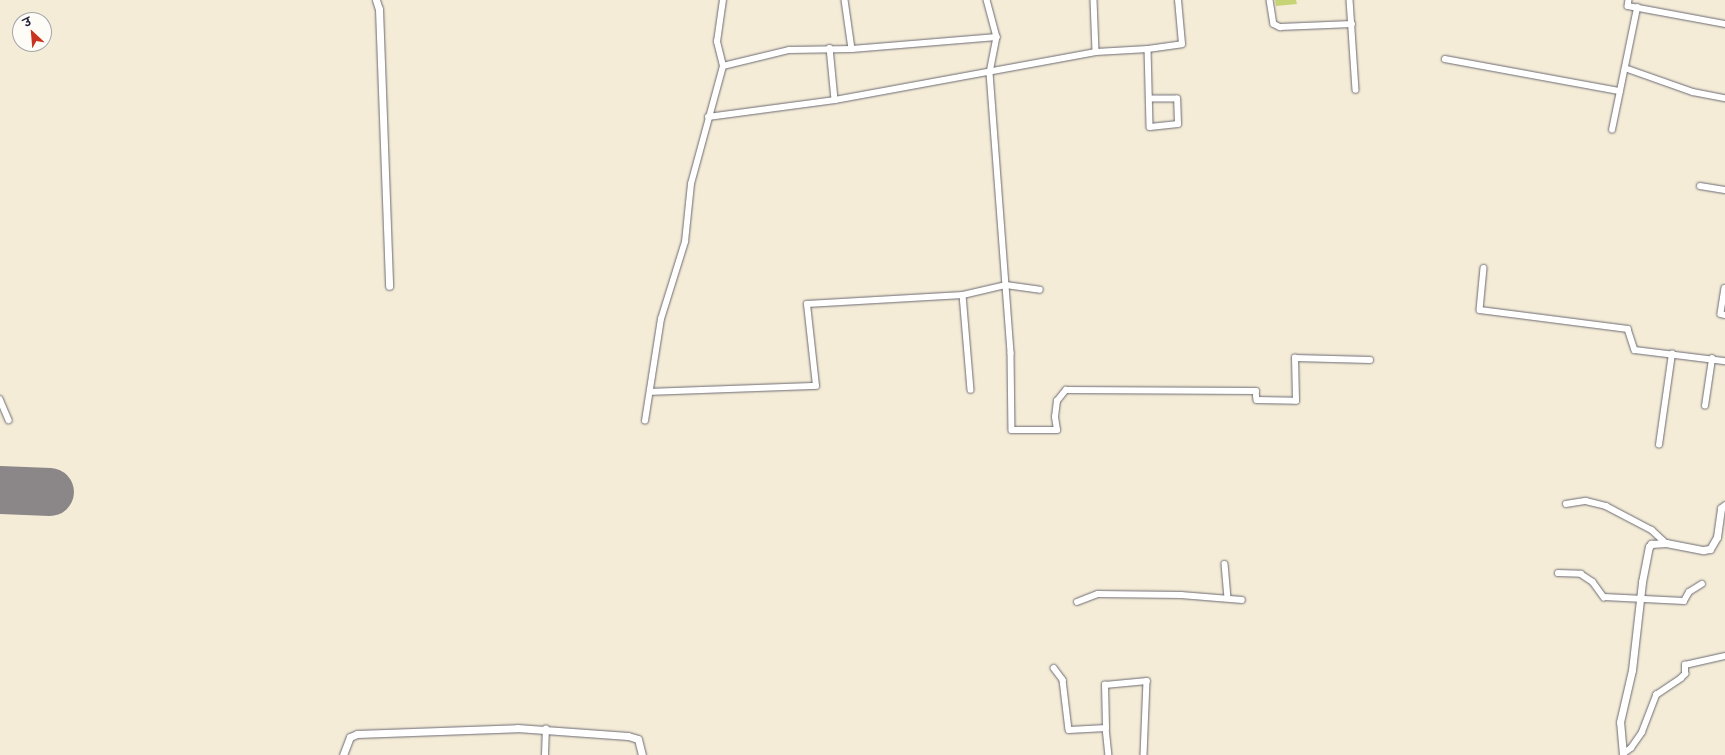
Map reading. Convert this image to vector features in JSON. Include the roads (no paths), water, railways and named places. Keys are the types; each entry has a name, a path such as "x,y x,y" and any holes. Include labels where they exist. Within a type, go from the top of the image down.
{"street":[{"path":"376,0 379,9 389,286"},
{"path":"645,422 661,319 685,242 691,184 723,66 717,42 723,0"},
{"path":"844,0 852,49"},
{"path":"987,0 996,37 990,73 1006,285 1012,430 1057,430 1055,417 1057,401 1066,390 1256,391 1257,400 1296,400 1295,358 1370,360"},
{"path":"1094,0 1096,52"},
{"path":"708,117 835,100 888,88 990,73 1096,52 1148,49 1182,44 1178,0"},
{"path":"1270,0 1274,24 1280,27 1352,24"},
{"path":"1350,0 1356,90"},
{"path":"1629,0 1628,6 1725,24"},
{"path":"1612,130 1637,8"},
{"path":"723,66 789,50 830,48 852,49 996,37"},
{"path":"830,48 835,100"},
{"path":"1148,49 1150,127 1178,124 1177,99 1150,99"},
{"path":"1445,59 1620,91"},
{"path":"1625,68 1693,92 1725,98"},
{"path":"1700,186 1725,190"},
{"path":"1484,268 1480,310 1628,329 1635,350 1725,361"},
{"path":"650,392 816,386 807,304 963,295 1006,285 1040,290"},
{"path":"1725,288 1720,314 1725,315"},
{"path":"963,295 971,390"},
{"path":"1659,445 1672,354"},
{"path":"1705,406 1712,359"},
{"path":"0,399 9,420"},
{"path":"1566,504 1586,501 1606,506 1652,530 1666,543"},
{"path":"1623,755 1620,722 1632,670 1640,599 1649,547 1651,544 1666,543 1703,550 1710,549 1717,537 1721,508 1725,505"},
{"path":"1225,564 1228,598"},
{"path":"1558,573 1581,574 1593,582 1604,597 1684,601 1689,592 1702,584"},
{"path":"1077,602 1098,594 1228,598 1242,600"},
{"path":"1623,755 1631,748 1642,732 1656,695 1685,674 1685,665 1725,656"},
{"path":"1054,668 1063,680 1068,730 1106,728"},
{"path":"1109,755 1106,728 1105,685 1147,681 1144,755"},
{"path":"343,755 348,741 357,734 517,728 628,736 638,740 641,744 642,755"},
{"path":"545,755 546,729"}]}
